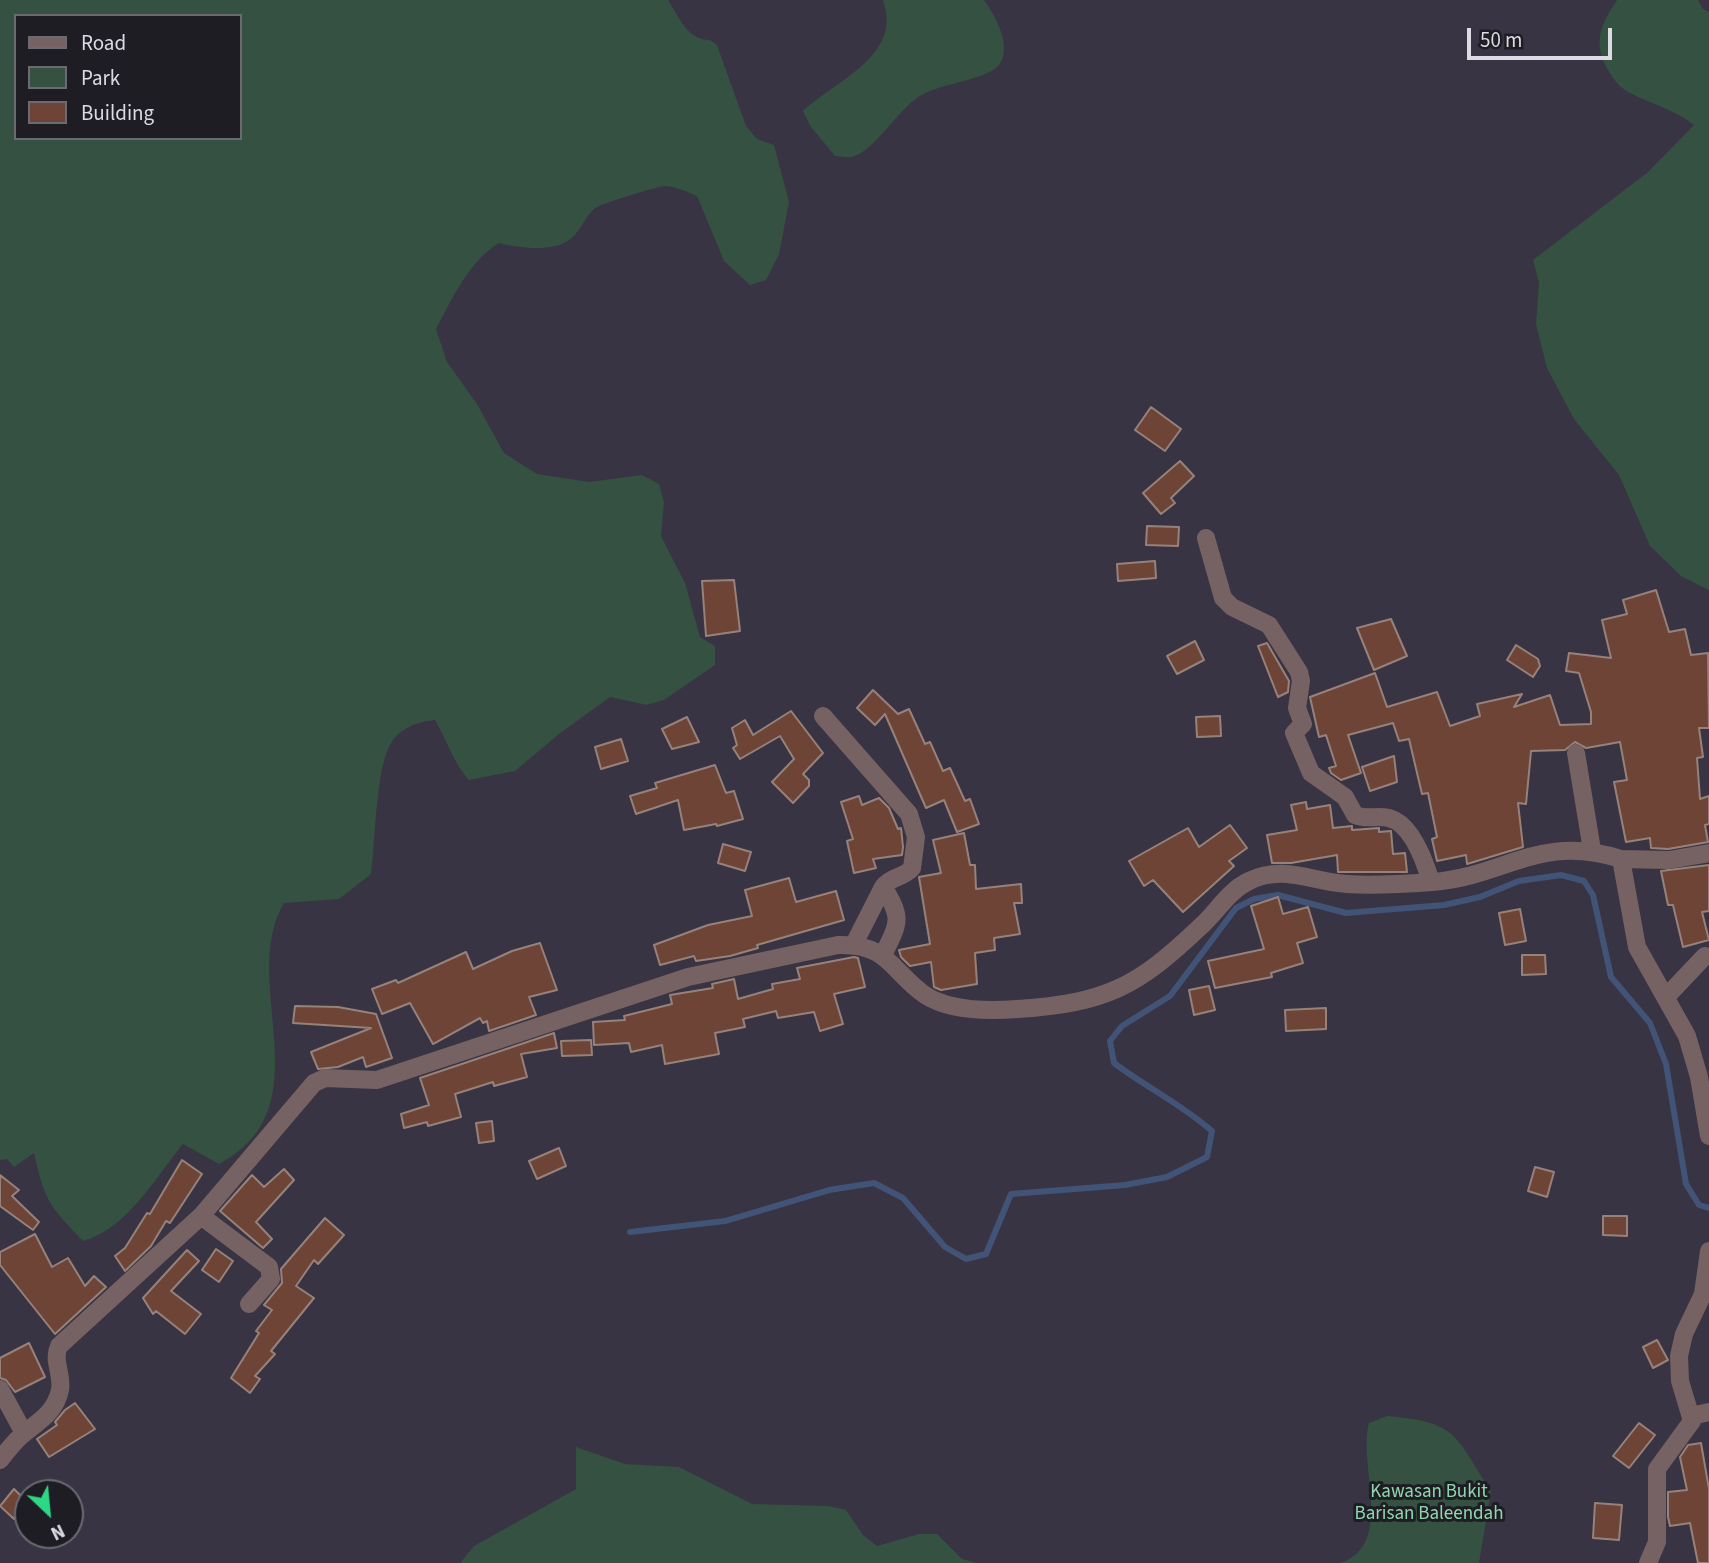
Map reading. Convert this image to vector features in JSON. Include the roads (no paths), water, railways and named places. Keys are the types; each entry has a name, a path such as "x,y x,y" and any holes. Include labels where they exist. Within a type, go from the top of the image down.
{"street":[{"path":"1206,538 1223,598 1232,607 1269,625 1299,671 1301,681 1297,708 1303,724 1294,733 1311,773 1345,797 1355,815 1395,821 1412,840 1432,882"},
{"path":"823,716 909,814 915,825 912,867 908,873 889,880 883,887 854,944"},
{"path":"1576,753 1592,850"},
{"path":"0,1460 24,1433 43,1421 56,1404 61,1385 55,1354 59,1346 201,1216 314,1083 325,1078 377,1080 688,977 838,945 854,944 883,954 926,996 945,1004 1017,1009 1083,1000 1116,991 1142,978 1214,914 1238,886 1253,879 1291,872 1345,884 1432,882 1476,873 1550,850 1592,850 1621,859 1670,860 1709,853"},
{"path":"1621,859 1637,947 1667,996 1687,1036 1699,1077 1709,1136"},
{"path":"883,887 898,910 898,922 883,954"},
{"path":"1667,996 1705,956"},
{"path":"201,1216 269,1267 271,1279 249,1304"},
{"path":"1648,1563 1657,1542 1657,1469 1690,1425 1691,1416 1680,1381 1679,1356 1684,1334 1703,1294 1709,1251"},
{"path":"0,1389 24,1433"},
{"path":"1691,1416 1709,1412"}],"waterway":[{"path":"630,1232 725,1221 829,1190 874,1183 903,1198 945,1247 966,1259 986,1254 1011,1194 1125,1185 1167,1177 1207,1157 1212,1131 1114,1063 1110,1041 1122,1026 1170,996 1236,908 1254,899 1278,895 1346,913 1444,905 1480,897 1519,881 1561,875 1584,881 1593,895 1611,977 1650,1023 1666,1064 1686,1184 1699,1205 1709,1208"}],"park label":[{"name":"Kawasan Bukit Barisan Baleendah","path":"1429,1504"}]}
